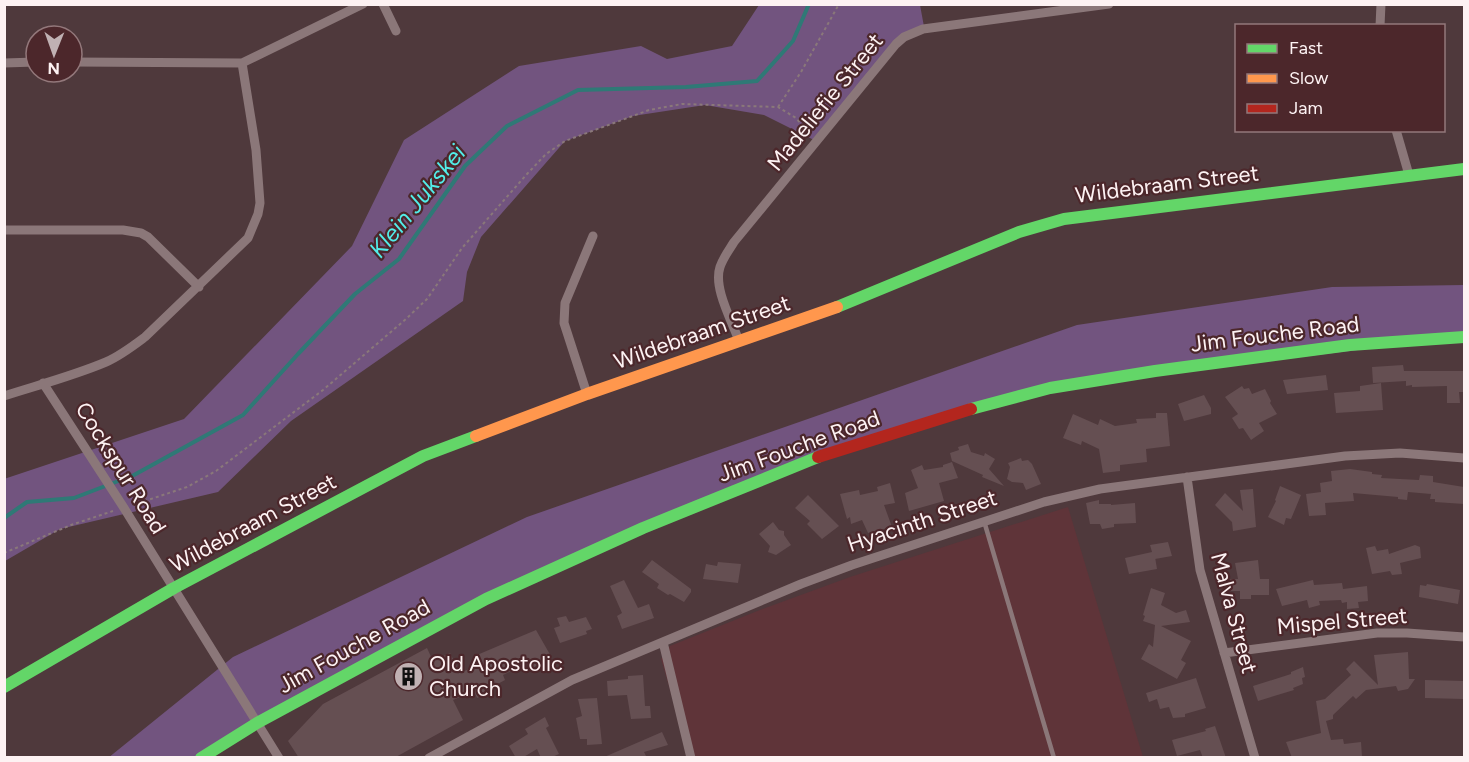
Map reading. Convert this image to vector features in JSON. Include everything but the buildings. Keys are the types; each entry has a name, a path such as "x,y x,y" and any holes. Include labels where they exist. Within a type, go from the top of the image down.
{"street":[{"path":"84,62 242,63 363,4"},
{"path":"383,4 396,30"},
{"name":"Madeliefie Street","path":"739,341 720,288 720,268 734,242 896,44 911,34 936,27 1109,4"},
{"path":"1380,24 1381,4"},
{"path":"4,63 24,62"},
{"path":"4,396 108,361 126,350 145,337 248,238 260,203 256,150 242,63"},
{"path":"1397,132 1409,176"},
{"name":"Wildebraam Street","path":"4,687 174,588 423,456 587,394 842,305 1019,232 1054,221 1464,169"},
{"path":"4,230 123,230 141,233 148,237 199,287"},
{"path":"587,394 564,323 563,311 593,236"},
{"name":"Jim Fouche Road","path":"201,758 257,723 486,599 565,562 819,458 965,410 1050,388 1155,371 1350,345 1464,337"},
{"name":"Cockspur Road","path":"43,383 122,505 279,758"},
{"name":"Hyacinth Street","path":"429,758 572,680 663,642 852,565 1044,502 1090,491 1373,454 1400,453 1464,458"},
{"name":"Malva Street","path":"1187,477 1200,570 1255,758"},
{"name":"Mispel Street","path":"1224,653 1377,633 1464,637"},
{"path":"663,642 692,758"}],"lane":[{"path":"984,521 1054,758"}],"path":[{"path":"778,107 801,72 839,4"},
{"path":"4,553 122,505 161,497 187,487 216,471 322,390 406,319 426,298 462,248 527,174 546,154 565,141 649,110 682,104 778,107 796,118 817,142"}],"shaded area":[{"path":"759,5 920,5 925,32 910,36 890,52 816,141 764,115 705,105 633,116 565,141 481,237 467,272 463,301 291,421 218,492 60,529 5,561 4,479 184,419 352,246 404,140 519,66 641,46 667,59 732,46"},
{"path":"1464,285 1464,337 1046,388 867,440 483,599 200,757 108,758 233,657 527,517 1077,325 1332,287"},
{"path":"1068,507 1143,757 690,757 661,659 670,646 850,577"}],"waterway":[{"name":"Klein Jukskei","path":"4,518 27,502 74,498 134,475 243,415 355,294 399,259 465,166 507,126 578,90 686,87 757,81 793,41 809,4"}],"traffic: fast":[{"path":"837,307 1019,232 1064,219 1464,169"},
{"path":"971,409 1050,388 1155,371 1350,345 1464,337"},
{"path":"4,687 174,588 423,456 476,436"},
{"path":"201,758 257,723 486,599 643,528 818,457"}],"traffic: slow":[{"path":"476,436 587,394 837,307"}],"traffic: jam":[{"path":"818,457 971,409"}],"place":[{"name":"Old Apostolic Church","path":"408,676"}]}
